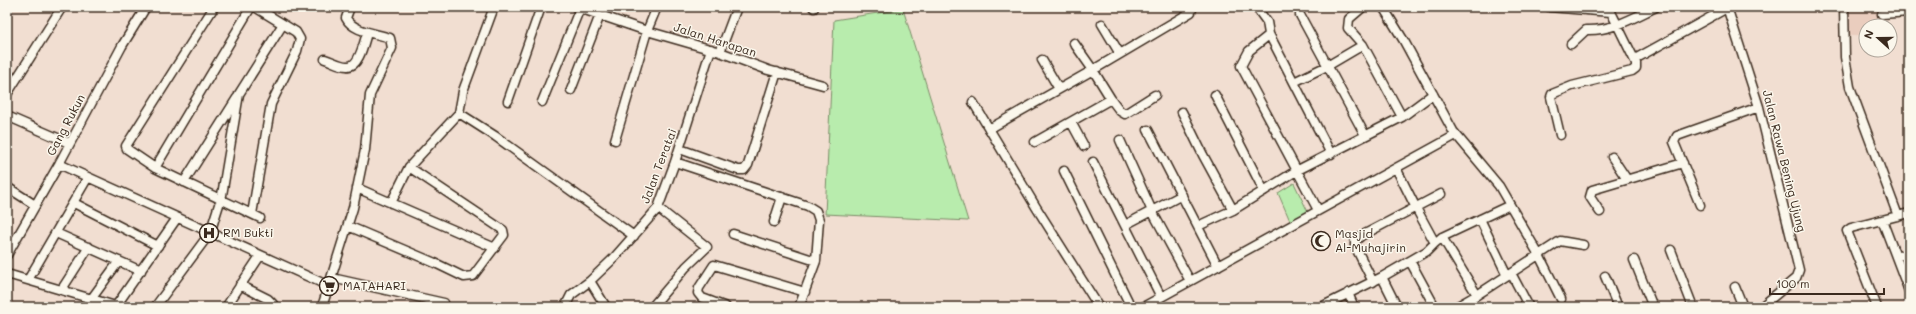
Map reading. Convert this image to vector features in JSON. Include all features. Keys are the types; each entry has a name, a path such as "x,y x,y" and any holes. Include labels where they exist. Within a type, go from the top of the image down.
{"street":[{"path":"7,94 62,7"},
{"name":"Gang Rukun","path":"7,255 59,164 122,46 146,7"},
{"path":"214,7 126,146 128,151 155,168 260,218"},
{"path":"155,168 251,7"},
{"path":"252,214 271,104 297,50 300,39 296,32 255,7"},
{"path":"322,307 348,226 357,188 364,150 370,95 392,48 390,38 367,33 348,23 346,18 350,7"},
{"path":"391,203 409,167 459,113 463,91 494,7"},
{"path":"508,101 541,7"},
{"path":"615,140 647,31 657,7"},
{"path":"720,52 737,7"},
{"path":"989,129 1191,12 1193,7"},
{"path":"1256,7 1267,22 1269,35 1331,154"},
{"path":"1363,7 1349,19 1348,28 1362,45 1402,117"},
{"path":"1383,7 1456,135 1499,186 1539,255 1561,299"},
{"path":"1549,7 1608,11 1612,14 1635,60 1636,68 1632,71 1572,86 1552,94 1551,97 1560,135"},
{"path":"1571,44 1586,30 1598,30 1617,26 1656,7"},
{"path":"1844,7 1845,57 1850,87 1898,216"},
{"path":"542,102 578,8"},
{"name":"Jalan Harapan","path":"578,8 647,31 711,49 778,72 823,85"},
{"path":"1635,60 1727,8"},
{"name":"Jalan Rawa Bening Ujung","path":"1727,8 1760,106 1799,270 1796,278 1761,307"},
{"path":"1882,14 1909,12"},
{"path":"571,90 600,15"},
{"path":"1300,15 1329,66 1365,135"},
{"path":"184,182 283,24"},
{"path":"1102,24 1120,54"},
{"path":"325,59 347,66 352,65 356,62 367,33"},
{"path":"1269,35 1249,51 1241,66 1318,210"},
{"path":"1074,43 1120,111 1125,114 1155,94"},
{"path":"1294,82 1329,66 1362,45"},
{"name":"Jalan Teratai","path":"565,307 571,295 590,281 634,236 658,208 676,162 711,49"},
{"path":"1042,60 1059,89"},
{"path":"680,149 738,170 744,170 748,165 778,72"},
{"path":"155,307 210,233 220,199 240,94"},
{"path":"1215,94 1264,191"},
{"path":"1198,226 1233,210 1296,171 1402,117 1433,94"},
{"path":"1035,142 1111,99"},
{"path":"973,102 1099,307"},
{"path":"1700,205 1674,142 1677,136 1760,106"},
{"path":"1182,112 1202,155 1233,210"},
{"path":"459,113 495,136 634,236"},
{"path":"7,116 69,144"},
{"path":"1071,122 1084,146"},
{"path":"1148,130 1218,266"},
{"path":"1142,307 1456,135"},
{"path":"1120,140 1152,211 1190,281"},
{"path":"1612,157 1626,178"},
{"path":"676,162 808,206 816,211 819,220 816,261 799,307"},
{"path":"1093,162 1162,297"},
{"path":"1600,212 1590,198 1592,190 1626,178 1683,163"},
{"path":"59,164 260,256 330,282 444,303"},
{"path":"348,226 468,278 473,276 504,235 503,230 499,225 409,167"},
{"path":"1396,168 1416,208 1477,296"},
{"path":"1064,171 1131,307"},
{"path":"28,280 88,177"},
{"path":"7,187 35,205"},
{"path":"357,188 495,248"},
{"path":"1373,282 1355,246 1355,241 1361,236 1442,194"},
{"path":"1125,226 1182,195"},
{"path":"774,222 782,197"},
{"path":"74,203 158,246"},
{"path":"1321,307 1373,282 1410,261 1426,251 1438,240 1510,205"},
{"path":"652,307 686,266 707,247 658,208"},
{"path":"1877,307 1847,231 1851,228 1909,213"},
{"path":"7,274 118,306 177,218"},
{"path":"1480,219 1509,274 1529,307"},
{"path":"1882,220 1909,289"},
{"path":"56,233 141,271"},
{"path":"733,234 816,261"},
{"path":"1458,307 1560,241 1583,244"},
{"path":"62,289 89,247"},
{"path":"1671,250 1693,307"},
{"path":"1896,257 1909,253"},
{"path":"226,307 260,256"},
{"path":"1634,260 1653,307"},
{"path":"92,298 119,261"},
{"path":"1410,261 1435,307"},
{"path":"726,307 702,298 698,293 699,288 714,265 805,292"},
{"path":"1382,276 1397,307"},
{"path":"1605,276 1618,307"},
{"path":"590,281 606,307"},
{"path":"240,285 268,299 273,304 272,307"},
{"path":"1735,287 1743,307"},
{"path":"1348,293 1354,307"}],"shaded area":[{"path":"1848,7 1879,7 1880,18 1858,18 1858,35 1849,36"}],"green space":[{"path":"903,9 968,221 825,214 834,20"},
{"path":"1294,183 1308,212 1291,223 1278,193"}],"place":[{"name":"RM Bukti","path":"209,233"},
{"name":"Masjid Al-Muhajirin","path":"1321,241"},
{"name":"MATAHARI","path":"329,286"}]}
